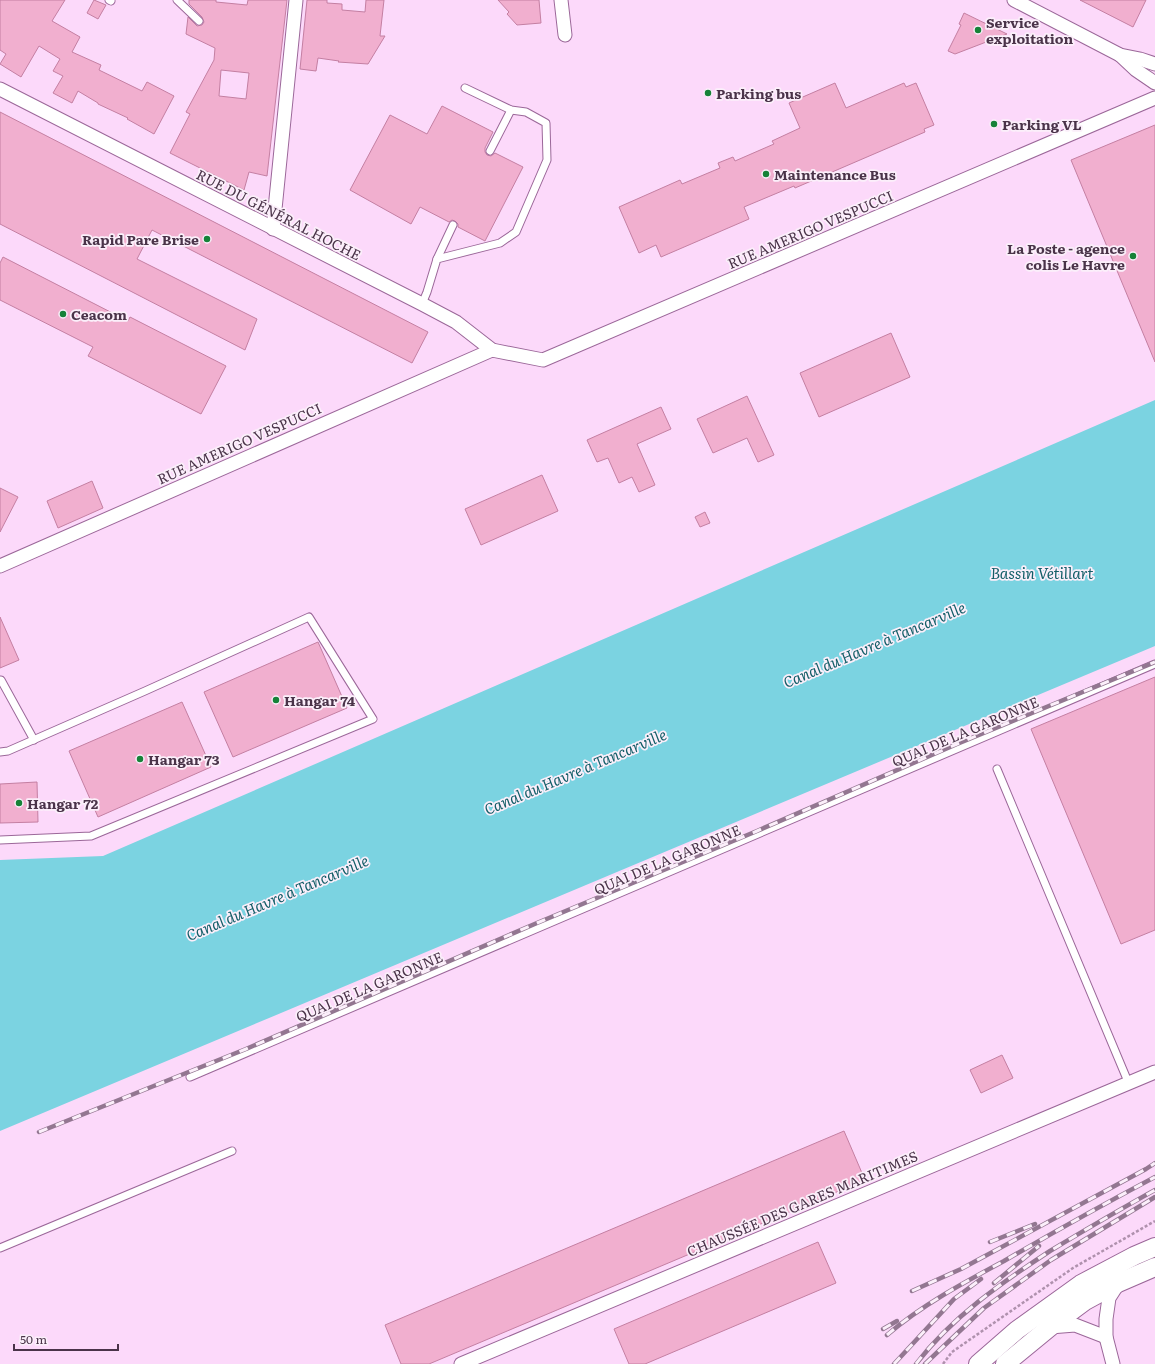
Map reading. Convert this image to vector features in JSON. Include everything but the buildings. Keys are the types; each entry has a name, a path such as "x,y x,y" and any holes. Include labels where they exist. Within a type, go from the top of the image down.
{"main road":[{"path":"978,1364 1017,1330 1081,1284 1134,1256 1155,1247"},
{"path":"1005,1364 1050,1327 1085,1301 1118,1283 1155,1267"}],"street":[{"path":"273,229 296,0"},
{"path":"561,0 564,35"},
{"path":"1014,0 1120,55 1136,70 1155,84"},
{"path":"1120,55 1140,58 1155,64"},
{"name":"RUE DU GÉNÉRAL HOCHE","path":"0,90 422,304 456,322 492,350 543,360"},
{"name":"RUE AMERIGO VESPUCCI","path":"543,360 1155,98"},
{"name":"RUE AMERIGO VESPUCCI","path":"0,566 492,350"},
{"name":"CHAUSSÉE DES GARES MARITIMES","path":"461,1364 1155,1072"},
{"path":"1113,1364 1106,1337 1106,1319 1109,1298 1118,1283"},
{"path":"1050,1327 1075,1325 1106,1337"}],"lane":[{"path":"177,0 199,21"},
{"path":"437,259 500,243 516,232 547,160 546,123 526,112 511,110 465,88"},
{"path":"490,151 511,110"},
{"path":"422,304 437,259 453,225"},
{"path":"0,752 8,751 145,692 309,617 373,719 92,836 0,840"},
{"name":"QUAI DE LA GARONNE","path":"190,1077 1155,664"},
{"path":"0,680 34,740"},
{"path":"997,769 1128,1084"},
{"path":"0,1248 232,1151"}],"water":[{"name":"Bassin Vétillart","path":"1155,400 1155,646 0,1131 0,860 103,856"}],"railway":[{"path":"39,1132 246,1049 957,744 1155,662"},
{"path":"912,1291 961,1269 1155,1163"},
{"path":"887,1335 914,1314 958,1286 1155,1177"},
{"path":"916,1364 945,1331 996,1288 1050,1251 1155,1190"},
{"path":"925,1364 984,1308 1051,1260 1155,1197"},
{"path":"990,1242 1035,1224"},
{"path":"994,1283 1039,1246"},
{"path":"894,1364 954,1299 981,1279"},
{"path":"883,1329 897,1321"}],"place":[{"name":"Service exploitation","path":"978,30"},
{"name":"Parking bus","path":"708,93"},
{"name":"Parking VL","path":"994,124"},
{"name":"Maintenance Bus","path":"766,174"},
{"name":"Rapid Pare Brise","path":"207,239"},
{"name":"La Poste - agence colis Le Havre","path":"1133,256"},
{"name":"Ceacom","path":"63,314"},
{"name":"Hangar 74","path":"276,700"},
{"name":"Hangar 73","path":"140,759"},
{"name":"Hangar 72","path":"19,803"}],"water label":[{"name":"Canal du Havre à Tancarville","path":"874,644"},
{"name":"Canal du Havre à Tancarville","path":"575,771"},
{"name":"Canal du Havre à Tancarville","path":"277,897"}]}
